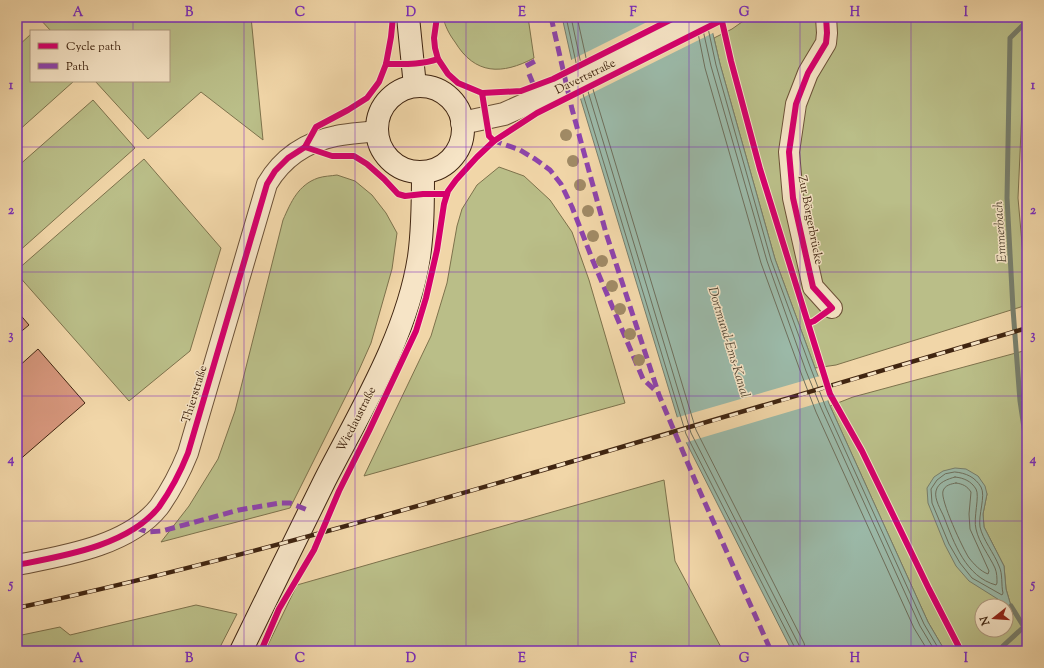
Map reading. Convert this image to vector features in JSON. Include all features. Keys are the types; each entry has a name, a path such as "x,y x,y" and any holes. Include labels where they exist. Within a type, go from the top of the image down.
{"main road":[{"path":"408,17 415,86"},
{"name":"Davertstraße","path":"462,123 504,114 555,91 703,17"},
{"path":"415,86 430,88 444,93 458,110 462,123 462,136 458,149 449,161 437,169 423,172 412,172 393,163 385,155 379,144 376,132 378,118 383,107 391,97 402,90 415,86"},
{"name":"Wiedaustraße","path":"241,651 376,380 403,317 412,289 418,258 424,214 423,172"}],"street":[{"name":"Zur Börgerbrücke","path":"826,17 828,32 826,43 808,74 796,104 789,152 793,198 813,287 832,308"},
{"name":"Thierstraße","path":"17,565 73,553 109,541 136,528 158,508 175,483 188,453 267,184 275,171 305,146 320,140 337,136 376,132"}],"green space":[{"path":"38,17 251,17 263,140 201,92 148,139 96,82 170,82 170,30 50,30"},
{"path":"443,17 528,17 534,58 522,64 500,69 490,69 480,66 471,61 463,53 449,33"},
{"path":"749,17 1027,17 1018,198 1024,266 1027,266 1027,305 836,365 815,368 775,259 714,38 732,29"},
{"path":"30,35 30,82 73,82 17,132 17,47"},
{"path":"93,100 135,148 17,253 17,167"},
{"path":"144,159 221,248 190,351 129,401 17,274 17,270"},
{"path":"499,167 524,176 550,200 572,232 589,280 625,403 364,476 431,336 447,283 457,226 462,209 477,185"},
{"path":"337,175 355,181 372,195 386,213 397,233 392,269 371,343 359,370 290,508 161,542 189,506 218,459 235,411 283,220 289,207 300,190 311,181 320,177"},
{"path":"1027,350 1027,651 945,651 928,622 830,406 853,397","holes":["978,476 987,494 983,514 984,527 1004,566 1006,589 1009,598 1014,598 1014,638 974,638 974,598 997,598 988,592"]},
{"path":"664,480 675,561 723,651 265,651 297,585"},
{"path":"196,605 237,614 218,651 17,651 17,636 60,627 70,635"}],"water":[{"name":"Dortmund-Ems-Kanal","path":"562,17 709,17 720,64 775,259 815,368 830,406 928,622 945,651 792,651 683,436 580,97"},
{"path":"955,468 966,469 978,476 985,486 987,494 983,514 984,527 1004,566 1006,589 1009,598 996,598 969,581 956,566 945,545 928,503 927,488 934,477 943,471"}],"pier":[{"path":"657,17 711,17 715,32 578,100 569,61"},
{"path":"820,376 829,400 684,443 681,437 675,418"}],"building":[{"path":"17,311 29,325 17,335"},
{"path":"38,349 85,403 17,462 17,368"}],"waterway":[{"name":"Emmerbach","path":"1027,21 1010,38 1007,198 1020,401 1027,448"},
{"path":"1014,611 1024,627"},
{"path":"1003,646 1027,624"}],"railway":[{"path":"17,608 224,559 362,522 682,430 1027,328"}],"marked path":[{"path":"551,17 572,109 606,233 659,395 697,485 771,651"},
{"path":"526,66 537,60"},
{"path":"529,74 534,86"},
{"path":"492,140 520,150 535,159 550,170 561,184 572,207 643,379 658,393"},
{"path":"136,528 148,532 162,531 239,510 280,503 290,503 310,511"}],"cycle path":[{"path":"17,565 74,553 113,540 146,520 159,507 175,481 188,453 267,184 275,171 288,158 305,147 316,127 367,98 379,82 386,64 393,17"},
{"path":"437,17 434,38 438,59 448,74 458,83 482,93 521,91 553,79 676,17"},
{"path":"721,17 731,61 760,169 830,394 862,451 961,651"},
{"path":"261,651 279,609 314,550 339,491 416,331 426,298 437,250 444,204 448,191 456,180 494,141 537,113 728,17"},
{"path":"809,323 832,308 813,287 793,198 789,152 796,104 808,73 826,43 826,17"},
{"path":"386,64 419,63 438,59"},
{"path":"482,93 489,136 494,141"},
{"path":"305,147 332,156 354,156 367,164 398,194 405,196 447,194"}]}
